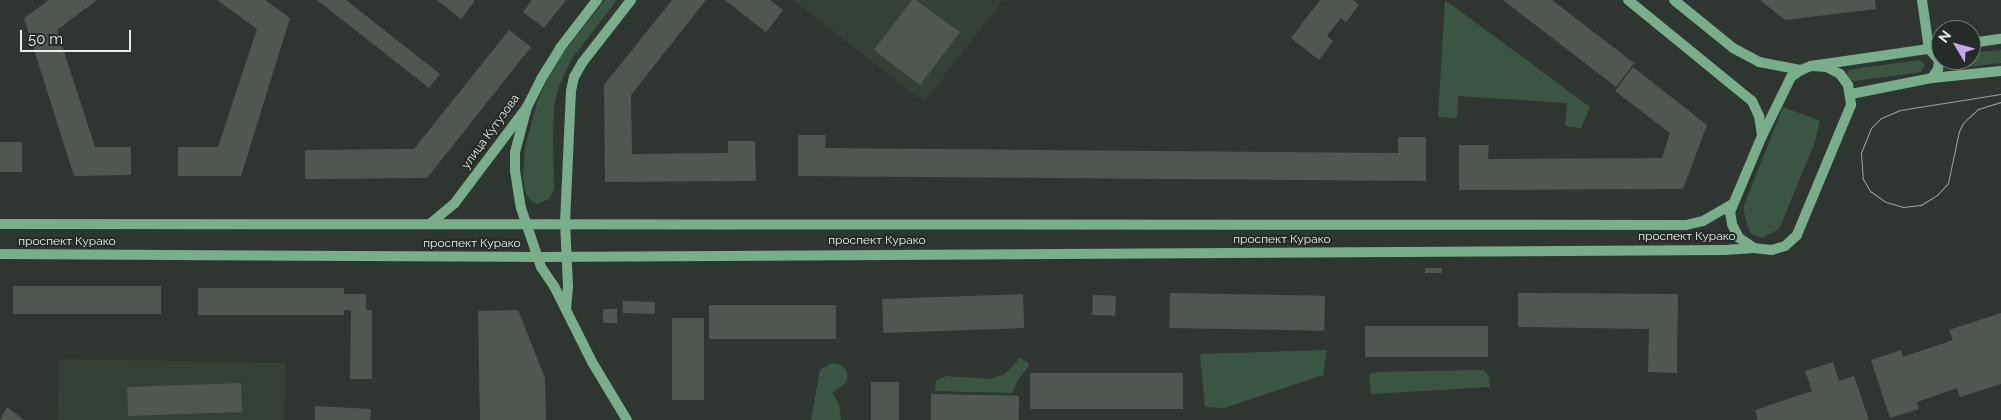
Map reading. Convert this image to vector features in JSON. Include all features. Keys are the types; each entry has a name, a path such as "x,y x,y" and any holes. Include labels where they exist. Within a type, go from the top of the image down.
{"main road":[{"name":"улица Кутузова","path":"431,223 454,204 527,107 541,78 560,48 597,0"},
{"path":"566,310 568,286 565,256 565,223 571,91 574,77 582,63 631,0"},
{"path":"1628,0 1752,101 1759,116 1762,136"},
{"path":"1674,0 1733,48 1758,62 1801,70"},
{"path":"1922,0 1929,49 1940,60 1938,69 1932,78"},
{"path":"1981,42 2001,39"},
{"path":"1754,248 1740,238 1732,224 1730,212 1762,136 1788,83 1801,70 1811,66 1929,49"},
{"path":"1811,66 1827,67 1840,74 1848,84 1851,94 1932,78 2001,71"},
{"name":"проспект Курако","path":"0,254 565,256 1725,250 1754,248 1772,250 1785,246 1797,236 1851,105 1851,94"},
{"path":"527,107 519,134 515,171 521,208 541,267 566,310 592,362 627,420"},
{"name":"проспект Курако","path":"0,224 1686,225 1703,221 1733,204"}],"shaded area":[{"path":"793,0 1003,0 924,102"},
{"path":"59,359 285,363 284,420 58,420"}],"green space":[{"path":"605,0 617,0 571,60 558,89 554,105 554,189 549,199 537,204 531,201 526,194 523,178 525,147 537,103 549,76 564,52"},
{"path":"1445,0 1590,107 1581,128 1565,126 1567,103 1458,96 1457,118 1438,117"},
{"path":"2001,50 2001,63 1981,65 1981,52"},
{"path":"1920,60 1925,66 1921,72 1855,81 1849,80 1847,75 1849,70"},
{"path":"1783,107 1820,121 1814,145 1779,229 1762,238 1752,234 1748,228 1744,205"},
{"path":"1327,350 1323,375 1224,408 1205,407 1200,354"},
{"path":"1020,358 1029,363 1012,393 935,391 936,381 946,376 989,379 1005,374"},
{"path":"831,363 841,365 847,371 847,382 832,393 839,404 841,420 811,420 820,370"},
{"path":"1483,370 1489,376 1490,387 1371,394 1369,374 1378,372"}],"building":[{"path":"49,0 97,0 57,30 95,147 131,147 131,175 74,176 24,18"},
{"path":"217,0 265,0 290,18 241,176 178,176 178,147 218,147 257,29"},
{"path":"317,0 346,0 440,74 429,88"},
{"path":"437,0 474,0 475,1 461,19"},
{"path":"532,0 566,0 544,28 523,12"},
{"path":"672,0 706,0 631,95 632,154 728,153 728,141 755,141 756,181 605,182 604,85"},
{"path":"725,0 770,0 783,10 766,32"},
{"path":"912,0 916,0 960,32 920,85 874,50"},
{"path":"1320,0 1353,0 1359,5 1346,22 1341,18 1327,36 1333,41 1319,60 1291,38"},
{"path":"1503,0 1552,0 1634,63 1616,87"},
{"path":"1760,0 1875,0 1876,9 1785,20"},
{"path":"509,30 531,47 427,178 305,179 305,150 414,149"},
{"path":"1633,67 1707,125 1683,189 1459,190 1459,145 1489,145 1488,159 1662,158 1670,133 1615,91"},
{"path":"798,135 826,135 825,148 1398,153 1398,137 1426,137 1426,181 798,176"},
{"path":"0,142 22,142 22,172 0,172"},
{"path":"1425,268 1442,268 1442,273 1425,273"},
{"path":"13,286 161,286 161,314 13,314"},
{"path":"198,288 344,288 344,294 366,294 366,310 372,310 372,379 350,379 351,310 344,310 344,315 198,315"},
{"path":"1170,293 1325,296 1324,331 1169,328"},
{"path":"1518,293 1678,294 1677,373 1648,372 1649,329 1518,327"},
{"path":"1023,294 1024,328 883,333 882,299"},
{"path":"1093,295 1116,296 1115,316 1092,315"},
{"path":"623,301 655,302 655,314 623,313"},
{"path":"709,305 836,305 836,339 709,339"},
{"path":"603,309 617,309 617,323 603,323"},
{"path":"518,310 545,378 546,420 480,420 478,311"},
{"path":"2001,313 2001,384 1960,397 1957,388 1917,402 1919,409 1890,418 1871,360 1901,350 1903,357 1953,340 1949,330"},
{"path":"672,318 704,318 704,400 672,400"},
{"path":"1365,326 1488,326 1488,357 1365,357"},
{"path":"1833,362 1839,381 1854,376 1869,420 1758,420 1755,410 1812,391 1805,371"},
{"path":"1030,373 1183,373 1183,409 1030,409"},
{"path":"871,382 899,382 899,420 871,420"},
{"path":"241,383 242,412 128,416 127,387"},
{"path":"931,394 1019,396 1019,420 931,420"},
{"path":"315,406 371,409 370,420 315,420"},
{"path":"7,407 24,420 0,420"}],"tram line":[{"path":"2001,94 1900,110 1881,118 1871,128 1861,153 1863,179 1870,191 1886,202 1903,207 1921,205 1937,195 1948,183 1959,131 1963,123 1978,109 2001,102"}]}
